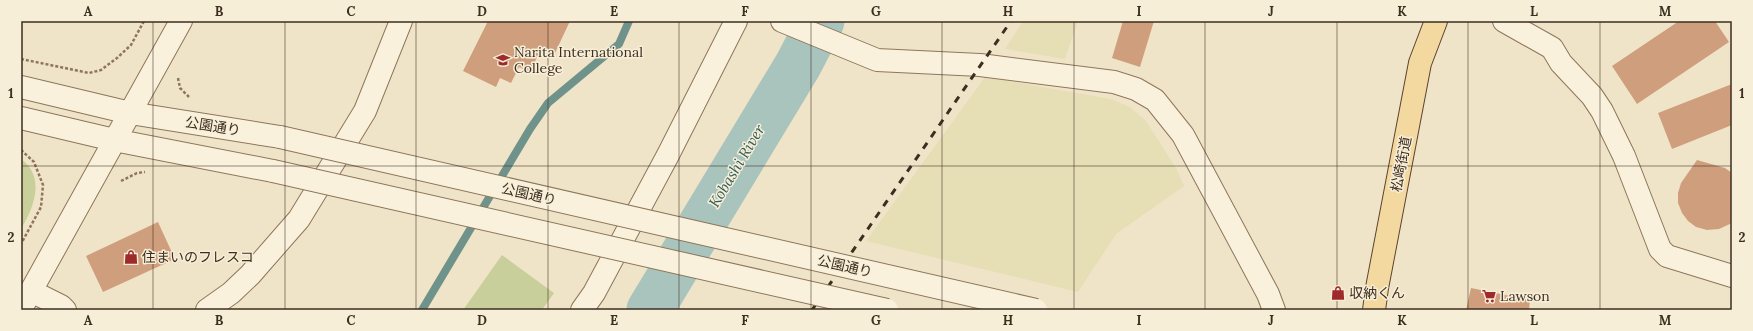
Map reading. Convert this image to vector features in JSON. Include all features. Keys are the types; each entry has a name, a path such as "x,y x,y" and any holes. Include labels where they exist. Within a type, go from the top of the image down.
{"main road":[{"name":"松崎街道","path":"1374,310 1420,63 1436,21"}],"street":[{"path":"65,310 61,306 26,300 114,140 182,21"},
{"path":"207,310 231,294 250,275 299,219 365,111 401,21"},
{"path":"582,310 594,293 668,155 736,21"},
{"path":"782,21 876,60 980,65 1114,82 1136,89 1155,100 1183,136 1200,164 1268,294 1274,310"},
{"path":"1504,21 1552,48 1561,63 1592,96 1602,111 1624,156 1660,249 1667,256 1732,276"},
{"name":"公園通り","path":"21,87 130,113 280,137 1036,310"},
{"path":"21,118 114,140 273,172 886,310"}],"path":[{"path":"21,59 89,73 95,72 111,63 131,45 144,21"},
{"path":"177,73 180,88 191,99"},
{"path":"21,150 34,162 43,186 41,207 21,244"},
{"path":"115,185 137,174 149,171"}],"shaded area":[{"path":"1023,21 1078,21 1065,59 1005,49"},
{"path":"985,77 1111,99 1130,107 1146,121 1176,168 1184,186 1116,234 1078,292 866,241"}],"green space":[{"path":"21,159 29,166 33,175 35,193 30,212 21,229"},
{"path":"502,255 554,293 542,310 463,310"}],"building":[{"name":"Narita International College","path":"488,21 570,21 555,53 542,47 530,72 519,67 511,83 500,78 496,87 463,71"},
{"path":"1123,21 1154,21 1140,67 1112,58"},
{"path":"1679,21 1715,21 1729,42 1637,104 1612,66"},
{"path":"1732,84 1732,125 1672,149 1658,113"},
{"path":"1697,160 1725,168 1732,173 1732,223 1719,229 1707,230 1696,227 1688,221 1682,213 1678,203 1678,193 1681,183"},
{"name":"住まいのフレスコ","path":"158,222 175,259 103,292 86,256"},
{"name":"Lawson","path":"1471,288 1530,300 1529,310 1466,310"}],"waterway":[{"path":"422,310 530,129 548,103 619,44 629,21"},
{"name":"Kobashi River","path":"650,310 798,65 821,21"}],"railway":[{"path":"812,310 1011,21"}],"place":[{"name":"Narita International College","path":"503,60"},
{"name":"住まいのフレスコ","path":"131,257"},
{"name":"収納くん","path":"1338,293"},
{"name":"Lawson","path":"1489,296"}]}
